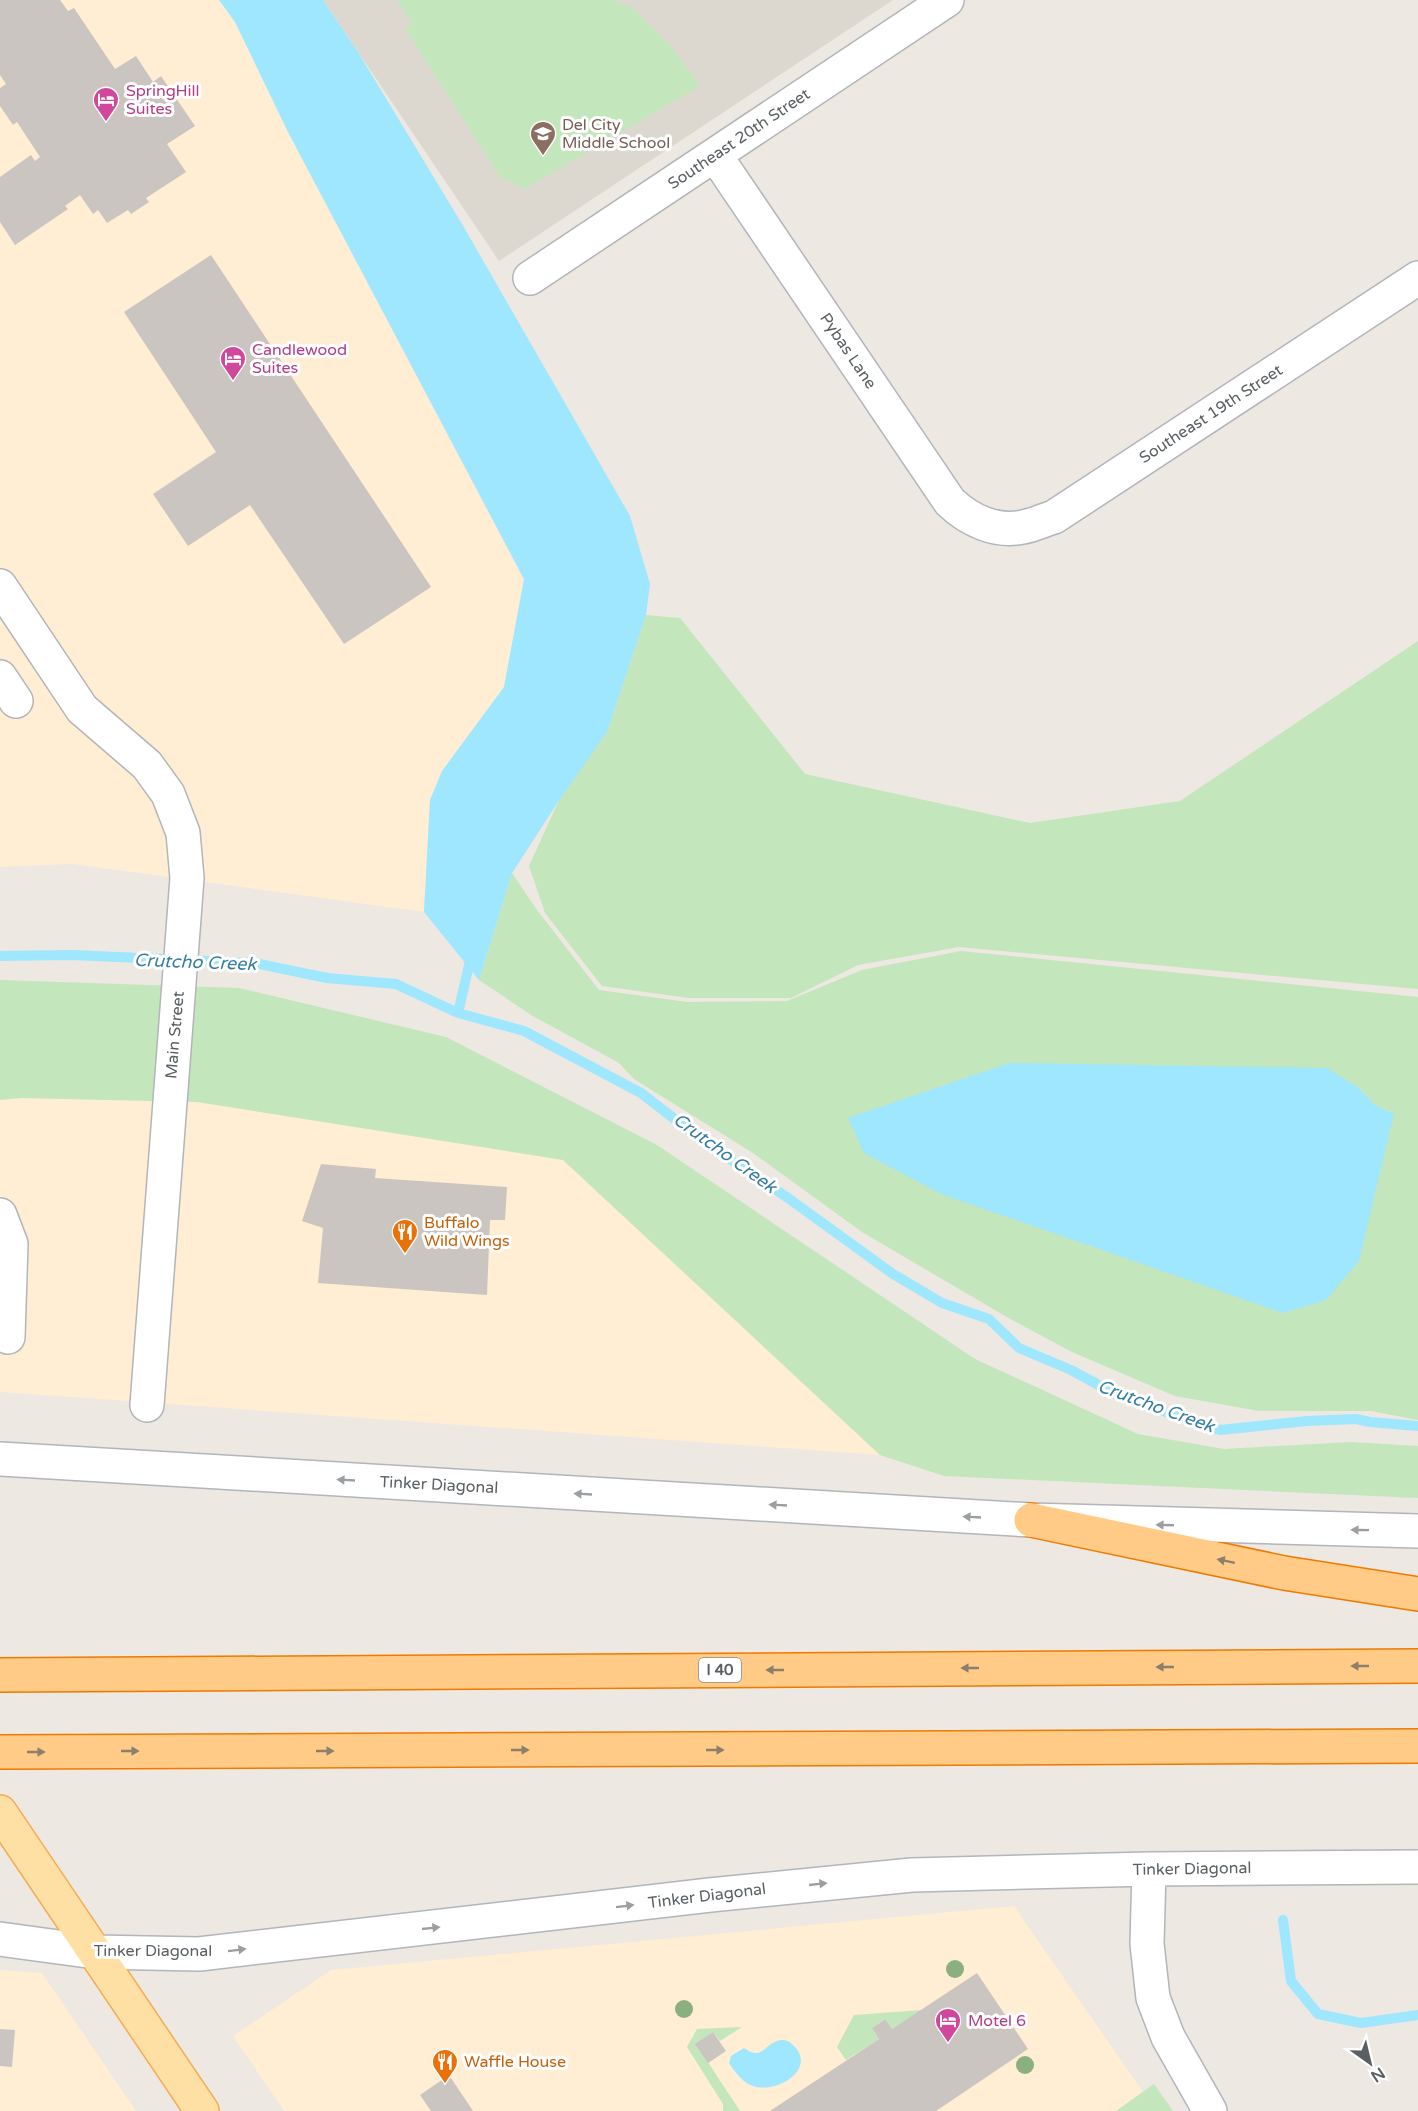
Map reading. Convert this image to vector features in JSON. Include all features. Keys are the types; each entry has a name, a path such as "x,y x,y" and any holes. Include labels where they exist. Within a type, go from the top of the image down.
{"highway":[{"path":"1031,1521 1284,1573 1418,1594"},
{"name":"I 40","path":"11,1675 1418,1666"},
{"path":"0,1752 1418,1746"}],"main road":[{"path":"0,1812 202,2111"}],"street":[{"name":"Southeast 20th Street","path":"530,278 947,0"},
{"name":"Pybas Lane","path":"715,155 950,502 963,514 996,528"},
{"name":"Southeast 19th Street","path":"996,528 1022,528 1054,517 1418,278"},
{"name":"Main Street","path":"0,586 82,709 147,765 168,794 183,833 187,878 147,1405"},
{"path":"0,1215 11,1244 8,1336"},
{"name":"Tinker Diagonal","path":"0,1459 1031,1521 1418,1531"},
{"name":"Tinker Diagonal","path":"0,1940 95,1952 199,1954 710,1895 912,1875 1149,1869 1418,1867"},
{"path":"1149,1869 1147,1944 1153,1998 1168,2037 1210,2111"}],"shaded area":[{"path":"0,0 219,0 235,21 288,132 524,580 504,687 442,771 430,800 424,912 73,864 0,867"},
{"name":"Del City Middle School","path":"323,0 893,0 499,261"},
{"path":"21,1098 197,1102 563,1160 880,1455 0,1392 0,1100"},
{"path":"1014,1906 1143,2092 1116,2111 284,2111 233,2036 331,1970"},
{"path":"0,1970 42,1973 136,2111 0,2111"}],"green space":[{"path":"397,0 613,0 633,8 671,46 700,86 524,189 500,177 405,28 413,24"},
{"path":"646,615 680,618 805,774 1030,823 1180,801 1418,641 1418,989 959,947 858,965 791,998 689,998 602,986 545,913 529,866 560,798 607,732"},
{"path":"512,873 537,910 599,990 687,1002 787,1001 862,970 961,951 1418,997 1418,1420 1371,1411 1259,1411 1175,1396 1072,1352 1005,1316 862,1232 753,1153 634,1079 619,1063 531,1015 479,980","holes":["1360,1089 1376,1106 1394,1113 1326,1300"]},
{"path":"0,980 239,988 446,1037 657,1145 975,1359 1138,1434 1224,1449 1351,1442 1418,1446 1418,1498 944,1476 880,1455 563,1160 197,1102 21,1098 0,1100"},
{"path":"922,2010 892,2029 884,2019 872,2028 879,2039 846,2060 837,2047 854,2015"},
{"path":"742,2027 720,2041 713,2032 696,2044 740,2111 723,2111 723,2104 687,2047 697,2029"},
{"path":"1154,2084 1173,2111 1116,2111"}],"water":[{"path":"219,0 323,0 358,52 462,224 630,516 650,584 646,615 607,732 512,873 479,980 424,912 430,800 442,771 504,687 524,579 288,132 235,22"},
{"path":"1009,1063 1327,1068 1360,1089 1376,1106 1394,1113 1359,1261 1326,1300 1283,1313 941,1194 864,1153 848,1118"},
{"path":"781,2040 793,2045 800,2055 800,2064 796,2073 777,2085 754,2086 744,2081 729,2063 731,2056 744,2048 756,2053"}],"building":[{"name":"SpringHill Suites","path":"0,0 60,0 68,11 74,8 115,69 136,56 153,82 161,76 195,126 167,144 186,172 146,198 149,202 131,214 128,210 107,223 98,210 93,214 80,195 65,206 68,209 15,245 0,222 0,177 31,155 35,161 40,157 17,122 13,125 0,106 0,88 6,84 0,75"},
{"name":"Candlewood Suites","path":"211,255 431,587 344,644 250,505 188,546 153,494 216,452 124,312"},
{"name":"Buffalo Wild Wings","path":"321,1164 376,1169 375,1178 507,1187 505,1220 490,1220 487,1295 318,1283 323,1228 302,1221"},
{"name":"Motel 6","path":"977,1973 1028,2049 936,2111 770,2111 879,2039 872,2028 885,2019 892,2029"},
{"path":"0,2029 15,2030 12,2067 0,2066"},
{"path":"713,2032 726,2051 708,2063 695,2044"},
{"name":"Waffle House","path":"449,2075 473,2111 431,2111 420,2095"}],"waterway":[{"path":"458,1013 472,952"},
{"name":"Crutcho Creek","path":"0,956 72,955 254,963 327,978 396,984 458,1013 524,1031 641,1093 703,1141 788,1198 893,1274 942,1303 989,1319 1019,1348 1071,1370 1121,1397 1220,1430 1307,1421 1356,1419 1418,1426"},
{"path":"1283,1920 1291,1981 1318,2014 1361,2023 1418,2015"}],"place":[{"name":"SpringHill Suites","path":"106,123"},
{"name":"Del City Middle School","path":"543,157"},
{"name":"Candlewood Suites","path":"233,382"},
{"name":"Buffalo Wild Wings","path":"405,1255"},
{"name":"Motel 6","path":"948,2044"},
{"name":"Waffle House","path":"445,2085"}]}
